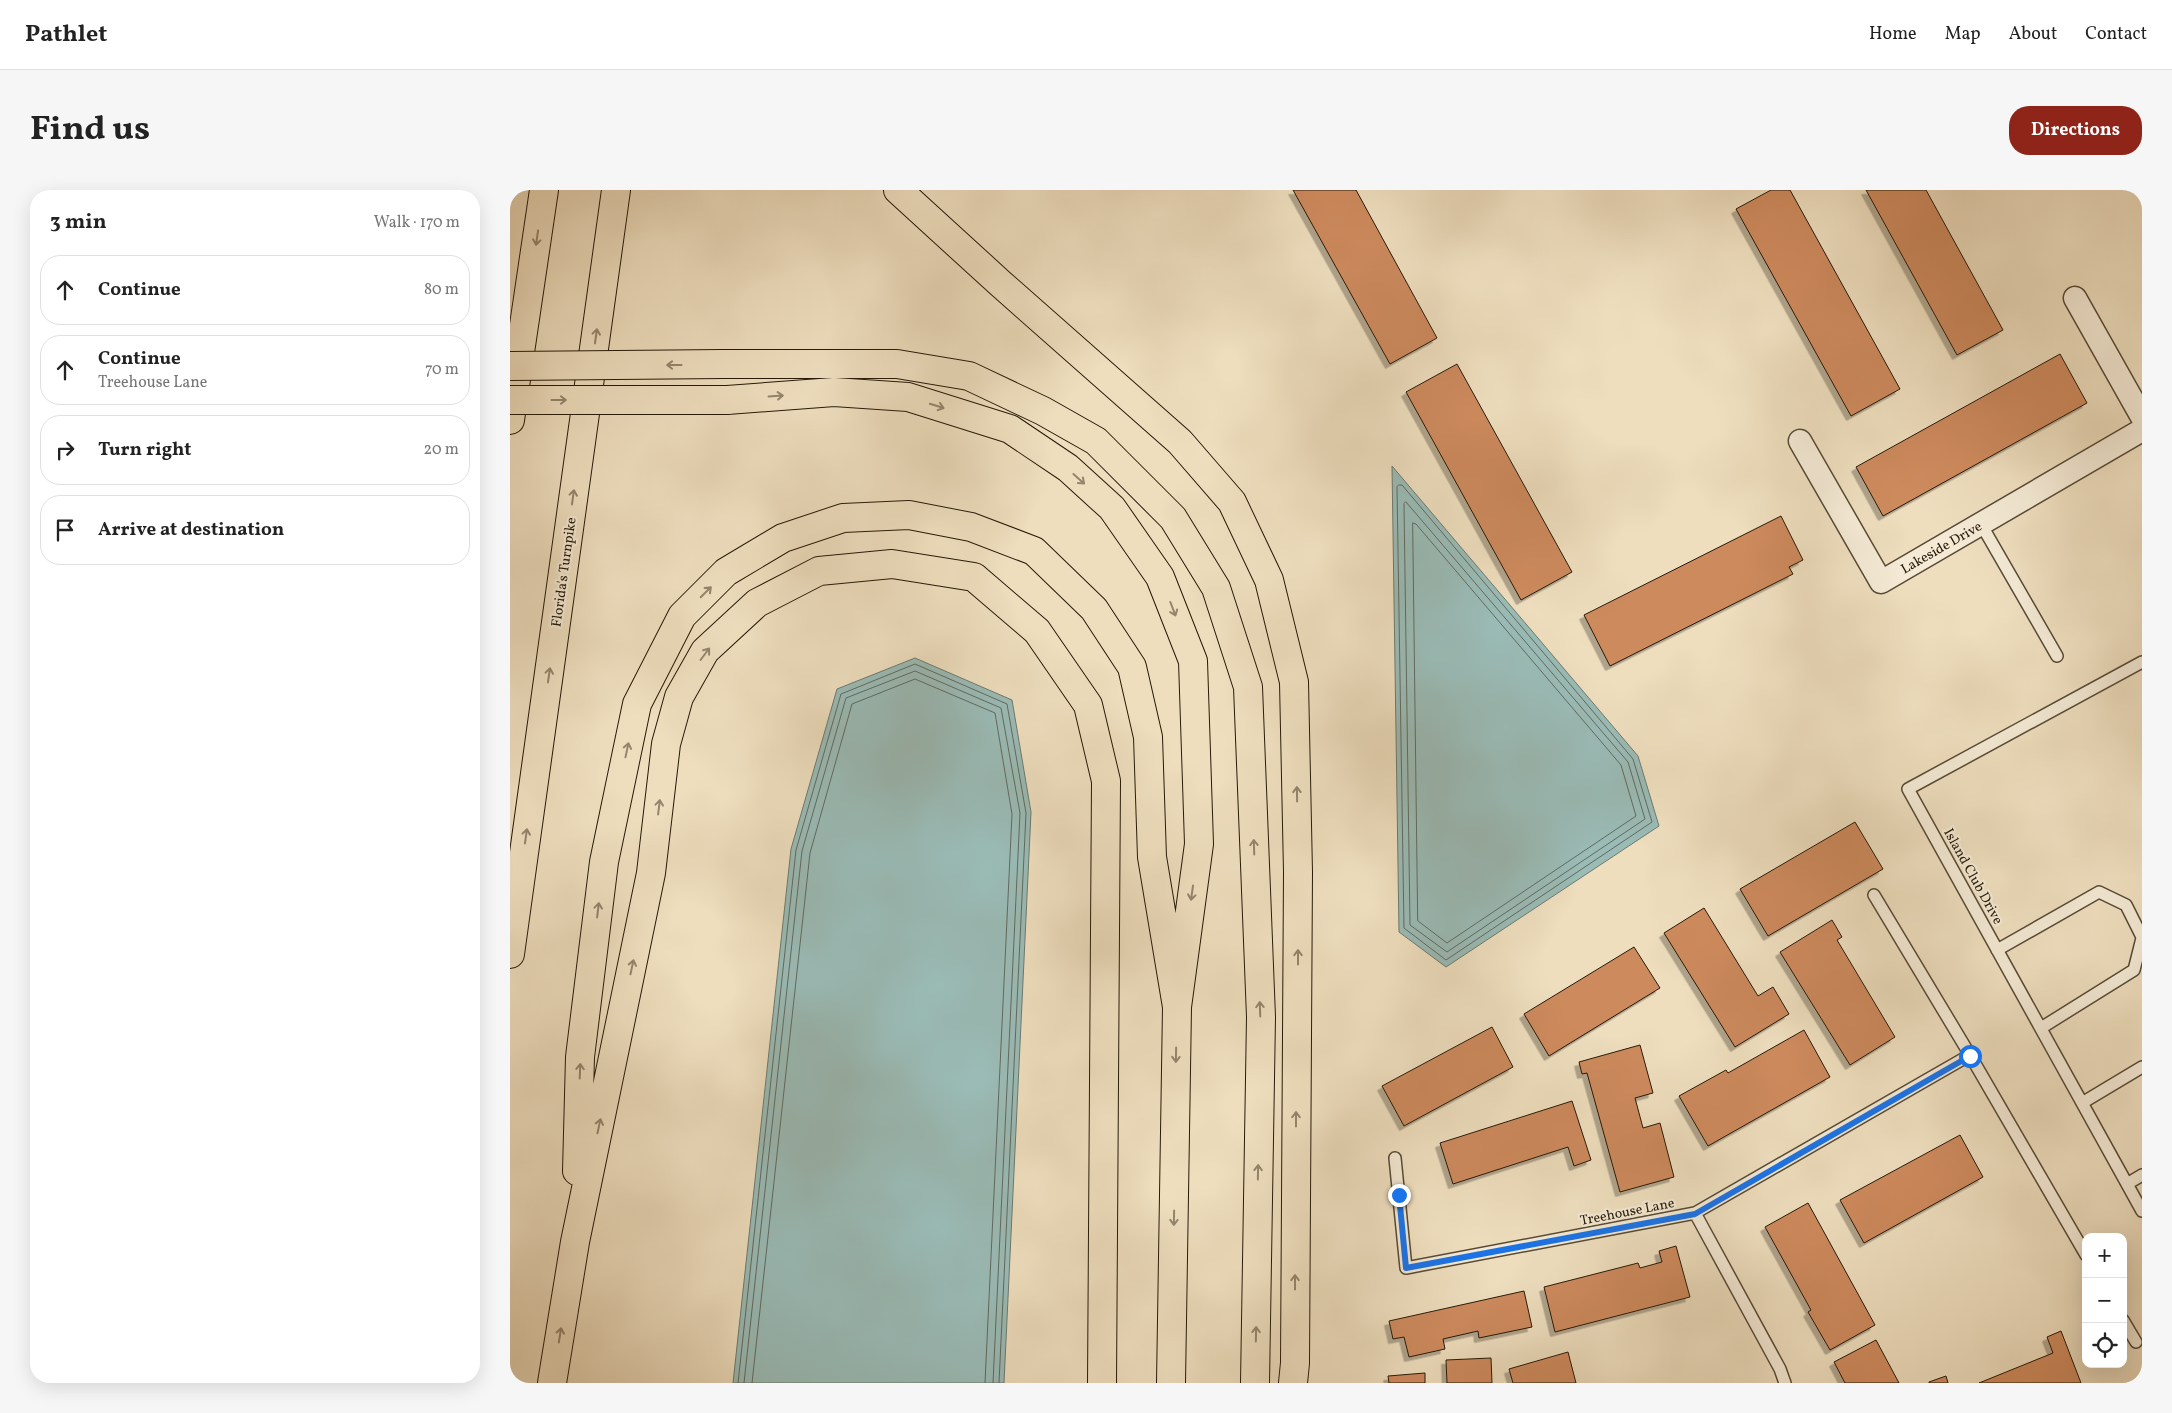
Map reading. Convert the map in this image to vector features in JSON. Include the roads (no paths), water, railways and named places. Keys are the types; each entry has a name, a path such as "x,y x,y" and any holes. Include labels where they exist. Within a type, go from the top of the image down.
{"highway":[{"path":"510,420 544,190"},
{"name":"Florida's Turnpike","path":"510,954 616,190"},
{"path":"898,190 1180,442 1232,502 1269,580 1294,682 1298,872 1295,1363 1293,1383"},
{"path":"510,366 897,364 969,376 1043,411 1096,441 1173,518 1216,588 1248,687 1261,1018 1255,1383"},
{"path":"510,400 727,400 834,392 908,397 1010,428 1068,468 1112,508 1160,577 1193,661 1199,844 1177,1006 1171,1383"},
{"path":"575,1242 580,1057 604,862 637,704 682,616 726,572 783,538 843,518 909,515 970,527 1034,551 1094,609 1132,667 1148,737 1152,857 1177,1006"},
{"path":"552,1383 575,1242 652,873 666,744 679,697 705,652 757,603 820,571 892,564 974,577 1037,631 1088,705 1106,781 1102,1383"}],"street":[{"path":"2075,298 2142,417"},
{"name":"Lakeside Drive","path":"1800,441 1881,582 2142,430"}],"lane":[{"path":"1981,524 2057,656"},
{"name":"Island Club Drive","path":"2142,662 1908,789 2142,1211"},
{"path":"1997,950 2099,892 2126,906 2142,937 2134,970 2040,1028"},
{"path":"1874,895 2082,1248"},
{"path":"1695,1214 1970,1056"},
{"path":"2082,1103 2142,1068"},
{"name":"Treehouse Lane","path":"1395,1158 1406,1268 1695,1214 1780,1369 1785,1383"},
{"path":"2127,1184 2142,1175"},
{"path":"2125,1323 2136,1342"}],"water":[{"path":"1392,466 1638,756 1659,826 1446,967 1399,932"},
{"path":"915,658 1012,700 1031,812 1004,1383 733,1383 791,849 837,689"}]}
